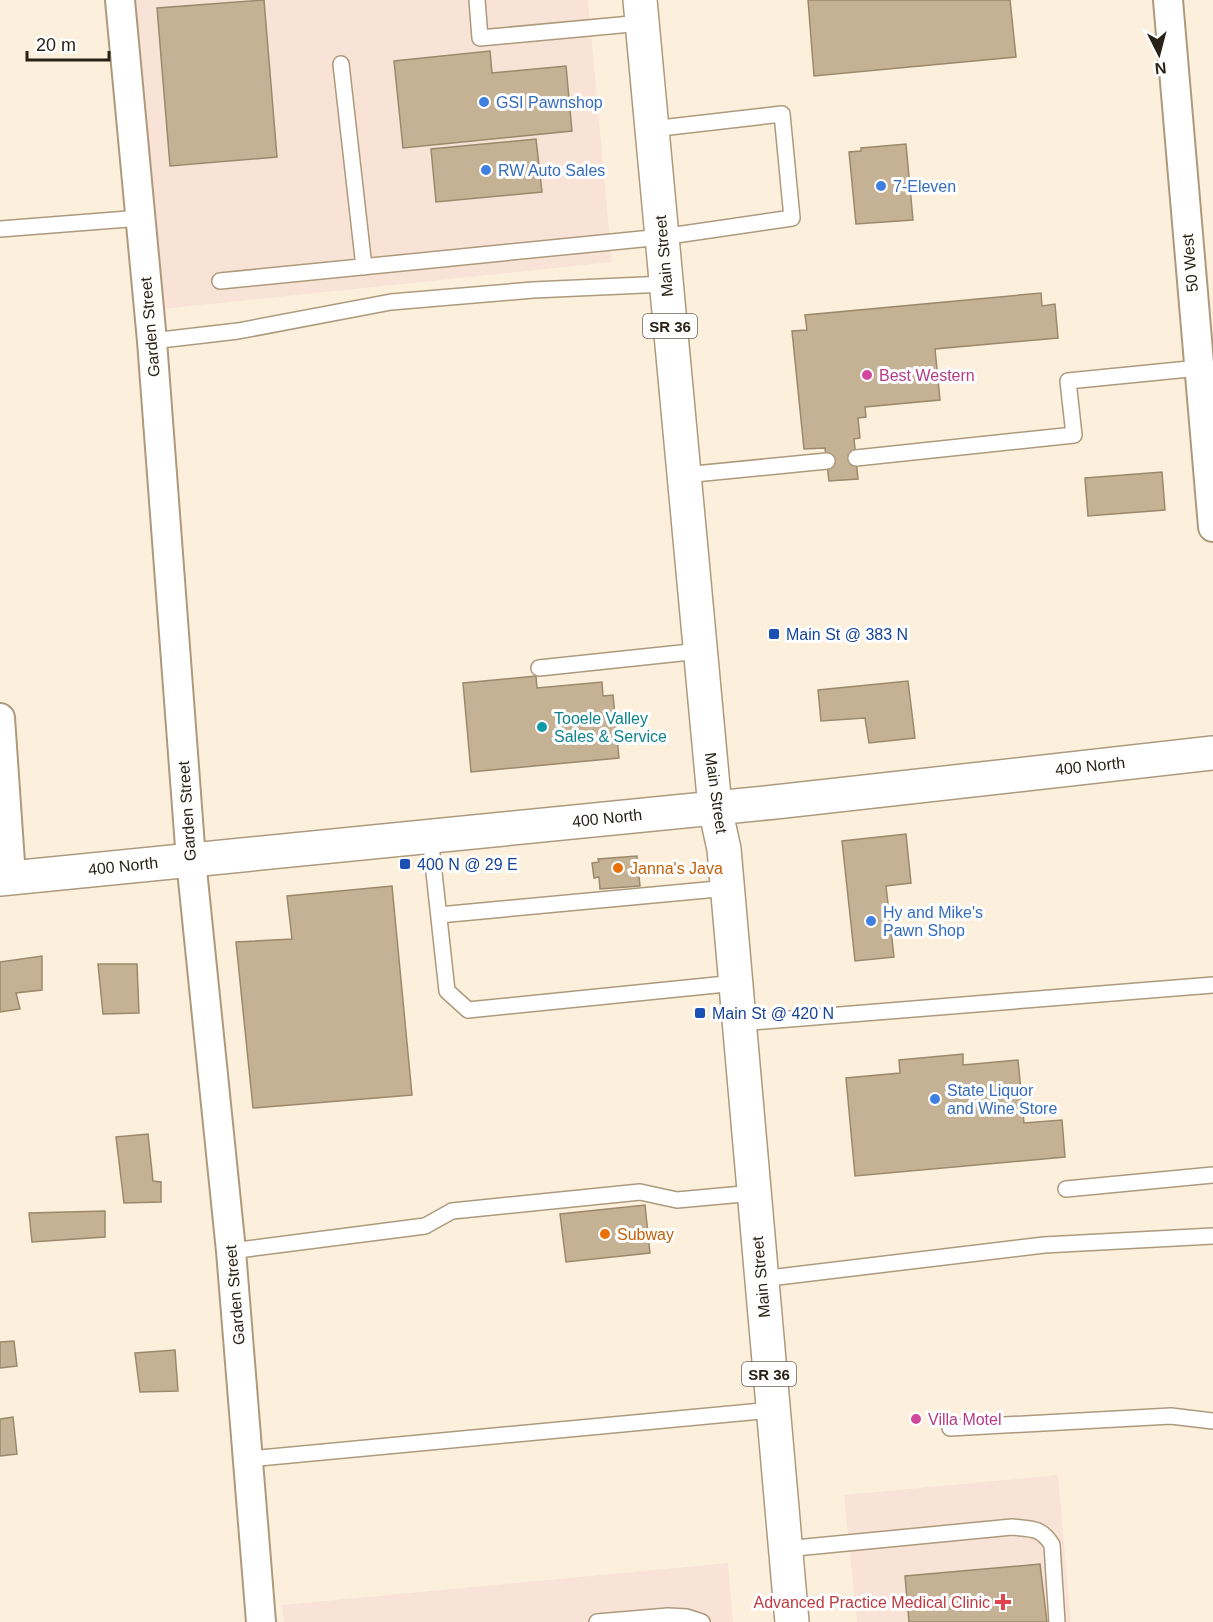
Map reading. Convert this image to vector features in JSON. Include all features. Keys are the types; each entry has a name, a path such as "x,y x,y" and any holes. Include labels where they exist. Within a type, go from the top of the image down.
{"main road":[{"name":"Main Street","path":"641,12 715,808 724,849 728,888 792,1622"},
{"name":"400 North","path":"5,878 715,808 1213,753"}],"street":[{"name":"Garden Street","path":"120,0 152,341 191,860 231,1251 261,1622"},
{"name":"50 West","path":"1167,0 1213,526"},
{"path":"0,718 5,878"}],"lane":[{"path":"477,0 480,38 641,12"},
{"path":"341,64 364,267"},
{"path":"220,281 662,237 792,218 782,114 652,129"},
{"path":"0,229 141,218"},
{"path":"152,341 249,329 391,302 532,290 666,284"},
{"path":"856,458 1074,435 1068,381 1199,368"},
{"path":"684,475 827,461"},
{"path":"539,668 700,651"},
{"path":"430,836 447,991 468,1010 736,983"},
{"path":"439,915 728,888"},
{"path":"739,1023 1213,985"},
{"path":"1066,1189 1213,1175"},
{"path":"231,1251 425,1226 452,1211 640,1192 677,1200 754,1193"},
{"path":"761,1279 1044,1245 1213,1236"},
{"path":"248,1459 772,1410"},
{"path":"950,1428 1171,1416 1213,1421"},
{"path":"785,1549 1012,1527 1039,1530 1052,1545 1057,1622"},
{"path":"597,1622 668,1616 687,1617 702,1622"},
{"path":"784,1622 792,1622"}],"shaded area":[{"path":"136,0 588,0 612,262 163,309"},
{"path":"1058,1475 1071,1622 857,1622 844,1495"},
{"path":"728,1563 733,1622 284,1622 282,1605"}],"building":[{"path":"264,0 277,157 170,166 157,8"},
{"path":"808,0 1010,0 1016,57 814,76"},
{"name":"GSI Pawnshop","path":"490,51 492,73 566,66 572,131 403,148 394,61"},
{"name":"RW Auto Sales","path":"536,139 542,192 436,202 431,149"},
{"name":"7-Eleven","path":"906,144 913,220 856,224 849,152 861,151 861,148"},
{"name":"Best Western","path":"1041,293 1042,306 1055,304 1058,338 935,349 940,400 865,407 866,417 858,418 860,438 854,439 858,479 829,481 825,448 804,449 792,331 807,330 805,315"},
{"path":"1162,472 1165,510 1088,516 1085,478"},
{"name":"Tooele Valley Sales & Service","path":"536,676 537,688 602,682 603,696 613,695 619,758 471,772 463,683"},
{"path":"908,681 915,738 869,743 865,718 821,721 818,690"},
{"name":"Hy and Mike's Pawn Shop","path":"906,834 911,883 886,886 894,957 855,961 842,841"},
{"path":"637,856 640,886 600,889 599,877 594,878 592,863 599,862 598,859"},
{"path":"392,886 412,1095 253,1108 236,942 292,939 287,896"},
{"path":"42,956 42,990 16,993 20,1009 0,1012 0,962"},
{"path":"98,964 137,964 139,1013 103,1014"},
{"name":"State Liquor and Wine Store","path":"963,1054 963,1065 1018,1060 1024,1123 1062,1120 1065,1157 855,1176 846,1078 900,1073 899,1060"},
{"path":"148,1134 153,1181 161,1182 161,1202 124,1203 116,1137"},
{"name":"Subway","path":"645,1205 650,1253 566,1262 560,1214"},
{"path":"105,1211 105,1237 32,1242 29,1213"},
{"path":"14,1341 17,1366 0,1368 0,1342"},
{"path":"175,1350 178,1391 140,1392 135,1353"},
{"path":"13,1417 17,1454 0,1456 0,1419"},
{"path":"1040,1564 1047,1622 909,1622 905,1576"}],"place":[{"name":"GSI Pawnshop","path":"484,102"},
{"name":"RW Auto Sales","path":"486,170"},
{"name":"7-Eleven","path":"881,186"},
{"name":"Best Western","path":"867,375"},
{"name":"Main St @ 383 N","path":"774,634"},
{"name":"Tooele Valley Sales & Service","path":"542,727"},
{"name":"400 N @ 29 E","path":"405,864"},
{"name":"Janna's Java","path":"618,868"},
{"name":"Hy and Mike's Pawn Shop","path":"871,921"},
{"name":"Main St @ 420 N","path":"700,1013"},
{"name":"State Liquor and Wine Store","path":"935,1099"},
{"name":"Subway","path":"605,1234"},
{"name":"Villa Motel","path":"916,1419"},
{"name":"Advanced Practice Medical Clinic","path":"1003,1602"}]}
